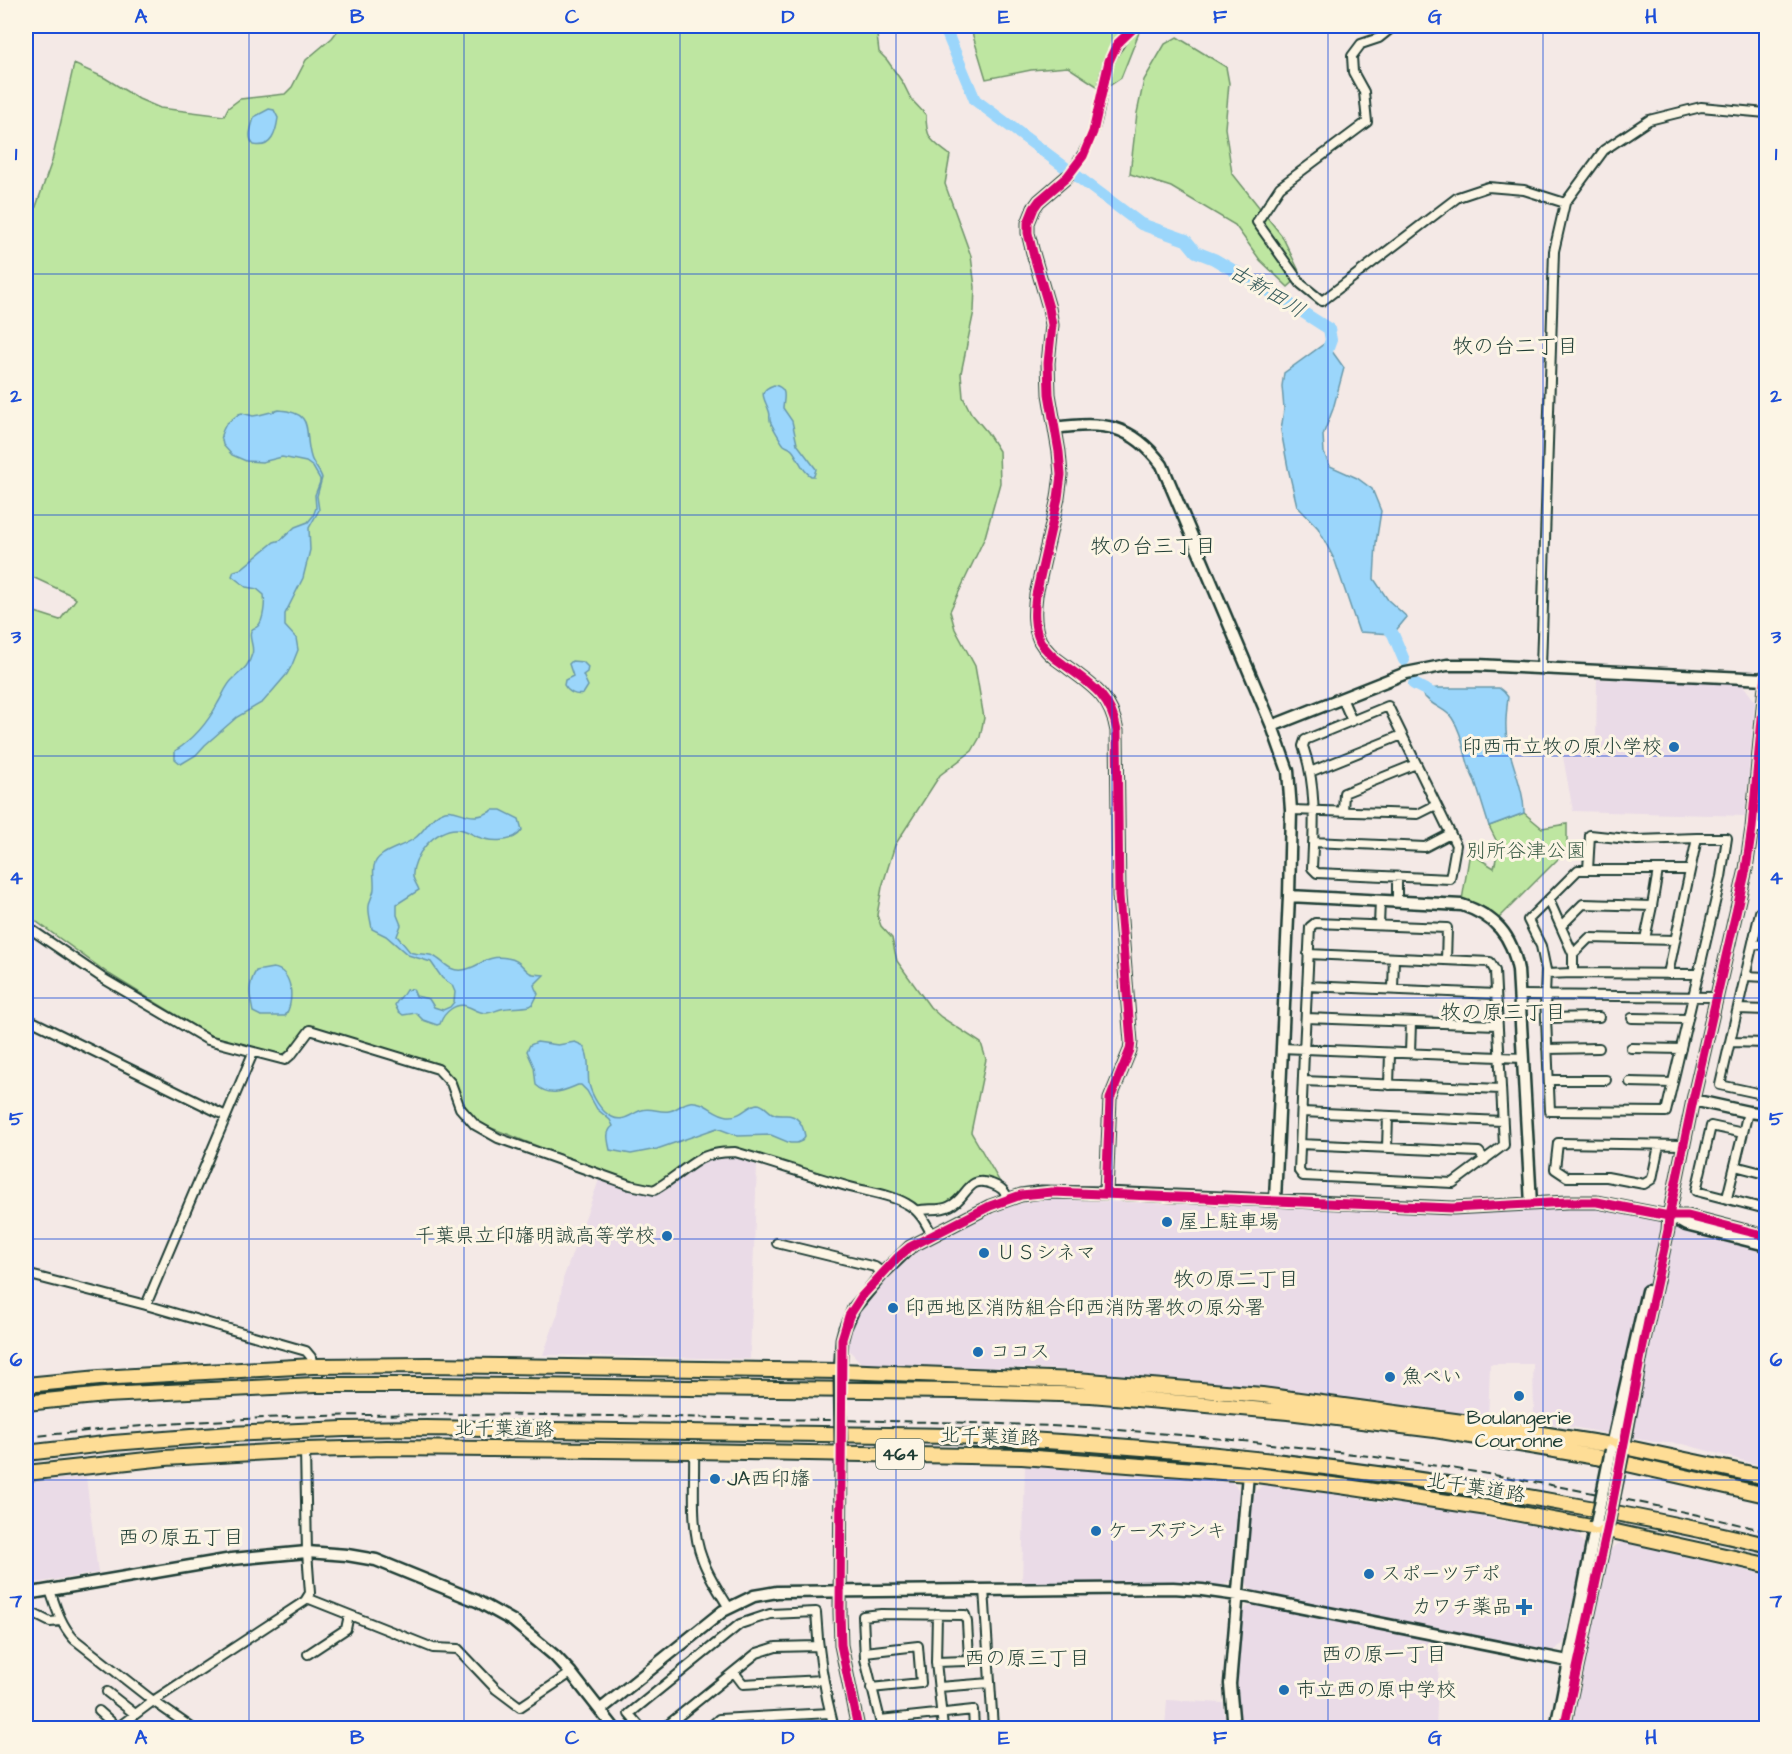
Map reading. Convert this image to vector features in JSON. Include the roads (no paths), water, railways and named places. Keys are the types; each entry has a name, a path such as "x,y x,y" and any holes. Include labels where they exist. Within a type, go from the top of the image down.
{"highway":[{"path":"26,1385 109,1377 313,1366 428,1365 1077,1380 1251,1394 1492,1426 1767,1477"},
{"path":"26,1403 105,1395 315,1385 955,1391 1091,1395 1288,1412 1435,1430 1596,1457 1764,1494"},
{"name":"北千葉道路","path":"26,1453 113,1443 230,1434 426,1428 1023,1439 1206,1453 1342,1468 1492,1490 1623,1514 1767,1545"},
{"name":"北千葉道路","path":"26,1473 165,1458 305,1450 442,1448 841,1450 1022,1457 1248,1474 1340,1486 1601,1527 1767,1565"}],"street":[{"path":"1106,1193 1110,1099 1131,1042 1119,896 1117,731 1107,702 1092,684 1057,660 1048,651 1037,631 1034,610 1036,595 1061,485 1047,363 1052,325 1028,233 1028,223 1039,201 1067,177 1078,162 1093,132 1109,61 1117,44 1136,26"},
{"path":"1392,26 1379,38 1361,44 1352,56 1353,72 1364,92 1367,123 1280,187 1257,222 1302,284 1322,301 1458,197 1488,187 1524,190 1565,203"},
{"path":"1541,668 1554,251 1565,203 1604,150 1649,120 1701,107 1767,113"},
{"path":"1055,428 1087,424 1119,429 1148,448 1162,465 1272,726 1288,771 1291,810 1289,896 1275,1200"},
{"path":"1272,726 1406,673 1447,665 1766,677 1746,869 1669,1216 1662,1228 1574,1662 1564,1728"},
{"path":"1342,698 1352,721"},
{"path":"1388,706 1456,845 1450,879 1317,873 1312,868 1313,787 1303,746 1305,740 1352,721 1388,706"},
{"path":"1310,772 1402,735"},
{"path":"1343,811 1344,793 1416,764"},
{"path":"1291,810 1418,814 1436,806"},
{"path":"1752,828 1767,828"},
{"path":"1313,842 1425,847 1450,834"},
{"path":"1587,870 1590,835 1637,840 1727,838 1666,1112 1550,1111 1546,974 1541,946 1528,920 1578,870 1587,870 1690,870"},
{"path":"1668,974 1697,838"},
{"path":"1645,939 1658,870"},
{"path":"1396,901 1397,877"},
{"path":"1289,896 1462,905 1485,914 1506,935 1514,950 1518,970 1531,1204"},
{"path":"1549,900 1573,954 1573,973"},
{"path":"1379,925 1380,901"},
{"path":"1561,926 1582,904 1652,906"},
{"path":"1767,912 1760,912 1720,1085 1762,1094 1767,1093"},
{"path":"1308,954 1490,962 1495,971 1504,1145 1453,1183 1303,1176 1299,1171 1308,954 1310,927 1315,923 1447,928 1446,960"},
{"path":"26,926 104,980 208,1040 285,1060 309,1030 438,1069 450,1083 460,1108 475,1125 498,1138 630,1185 654,1190 699,1159 717,1153 735,1152 893,1198 917,1211 932,1235"},
{"path":"1573,954 1589,938 1675,940"},
{"path":"1753,944 1767,945"},
{"path":"1393,990 1394,958"},
{"path":"1546,974 1698,974"},
{"path":"1745,976 1767,977"},
{"path":"1307,986 1496,994"},
{"path":"1519,995 1717,997"},
{"path":"1738,1009 1767,1010"},
{"path":"1546,1018 1599,1017"},
{"path":"26,1018 226,1116"},
{"path":"1306,1018 1497,1025"},
{"path":"1632,1018 1688,1019"},
{"path":"1410,1053 1412,1022"},
{"path":"1730,1042 1767,1043"},
{"path":"1281,1048 1523,1058"},
{"path":"1547,1049 1599,1048"},
{"path":"1630,1048 1681,1049"},
{"path":"146,1305 253,1053"},
{"path":"1389,1085 1390,1053"},
{"path":"1549,1080 1606,1080"},
{"path":"1303,1081 1501,1089"},
{"path":"1630,1082 1673,1083"},
{"path":"1693,1100 1767,1114"},
{"path":"1302,1112 1502,1121"},
{"path":"1727,1198 1748,1112"},
{"path":"1387,1148 1388,1116"},
{"path":"1743,1133 1711,1126 1696,1191 1767,1209"},
{"path":"1659,1145 1652,1179 1644,1184 1607,1177 1567,1177 1556,1169 1558,1143 1683,1145"},
{"path":"1300,1144 1479,1152 1485,1160"},
{"path":"1735,1166 1766,1173"},
{"path":"917,1211 924,1208 938,1210 951,1206 977,1181 1002,1189 1008,1199"},
{"path":"858,1728 841,1645 840,1373 842,1340 849,1316 862,1296 904,1252 932,1235 990,1206 1008,1199 1042,1192 1453,1208 1597,1202 1669,1216 1688,1216 1767,1236"},
{"path":"1669,1216 1686,1225 1767,1245"},
{"path":"777,1242 875,1267 882,1274"},
{"path":"26,1274 146,1305 306,1351 311,1357 313,1366"},
{"path":"99,1711 118,1728 153,1701 305,1601 310,1593 305,1450"},
{"path":"694,1450 697,1542 708,1573 729,1608"},
{"path":"1234,1728 1230,1684 1248,1474"},
{"path":"26,1594 212,1561 307,1552 347,1554 376,1560 477,1601 526,1631 571,1673 614,1728"},
{"path":"600,1710 729,1608 754,1596 767,1593 984,1589 1173,1588 1202,1590 1238,1595 1574,1662"},
{"path":"984,1589 993,1728"},
{"path":"51,1590 61,1621 66,1631 74,1639 153,1701 192,1728"},
{"path":"307,1598 433,1648 458,1649 496,1689 520,1707 571,1673"},
{"path":"26,1610 50,1622 61,1621"},
{"path":"641,1728 629,1714 728,1633 748,1620 770,1614 816,1612 817,1646 834,1728"},
{"path":"936,1662 969,1659 965,1615 881,1614 863,1616 865,1652 871,1688 881,1724 973,1710 974,1728"},
{"path":"937,1614 936,1662 943,1728"},
{"path":"308,1654 346,1629 349,1615"},
{"path":"664,1728 757,1653 768,1649 817,1646"},
{"path":"865,1652 918,1646 921,1683 871,1688"},
{"path":"1556,1728 1574,1662"},
{"path":"734,1672 743,1684 823,1680"},
{"path":"939,1687 990,1683"},
{"path":"108,1692 135,1714"},
{"path":"709,1728 719,1719 830,1713"}],"water":[{"path":"269,109 274,110 278,118 274,134 269,142 260,146 254,145 250,135 254,117"},
{"path":"1324,344 1329,347 1344,368 1323,435 1324,453 1330,466 1357,478 1372,489 1381,511 1374,579 1388,600 1407,617 1393,634 1359,632 1335,561 1318,528 1297,506 1281,431 1284,409 1282,386 1284,373"},
{"path":"774,385 783,391 783,408 792,421 797,444 816,469 814,476 802,467 792,450 784,445 771,422 763,393 768,387"},
{"path":"279,410 291,412 303,419 306,424 311,457 322,478 317,496 319,510 309,528 310,550 303,578 285,614 285,626 296,638 298,650 287,674 263,702 237,717 196,755 181,764 175,759 175,751 200,730 228,684 247,666 253,651 251,631 258,626 263,615 264,595 257,589 246,587 232,576 234,571 241,569 295,527 308,522 316,508 315,495 320,479 313,467 306,462 282,457 262,462 246,461 232,455 223,445 221,435 226,424 239,414 253,416"},
{"path":"572,661 583,662 588,667 587,672 583,675 588,686 583,694 572,693 564,685 565,680 573,676 569,664"},
{"path":"1499,688 1508,697 1506,736 1521,789 1524,813 1489,826 1456,725 1449,715 1423,694 1425,690"},
{"path":"493,810 501,810 519,819 522,830 514,837 502,840 483,839 457,829 441,833 433,838 421,852 413,869 413,877 419,890 397,904 397,915 401,925 397,936 410,952 433,956 457,970 468,969 493,958 515,960 530,973 544,975 534,985 538,994 530,1006 499,1009 489,1013 482,1013 466,1006 456,1006 447,1012 437,1025 423,1020 416,1013 403,1015 395,1005 406,990 413,989 416,996 429,999 434,1007 443,1010 454,1002 455,992 452,985 442,978 431,962 408,955 386,936 372,929 369,909 374,891 375,862 386,853 415,838 440,813 453,811 476,816"},
{"path":"273,968 285,974 288,980 290,1003 285,1016 261,1016 253,1012 250,996 251,982 256,971"},
{"path":"537,1042 558,1045 575,1042 582,1045 588,1059 589,1084 592,1094 604,1111 616,1119 645,1109 672,1110 690,1102 700,1103 723,1115 733,1116 759,1104 776,1115 790,1115 797,1119 805,1136 802,1141 790,1143 771,1135 738,1136 717,1128 657,1149 631,1154 610,1150 608,1134 613,1126 610,1120 597,1109 581,1085 551,1092 536,1085 534,1067 527,1051 530,1045"}],"waterway":[{"name":"古新田川","path":"944,26 975,100 1141,224 1186,240 1196,252 1214,259 1329,329 1331,340 1323,362"},
{"name":"古新田川","path":"1383,622 1393,634 1404,660"},
{"name":"古新田川","path":"1414,684 1439,697"}],"railway":[{"path":"26,1437 137,1426 249,1419 425,1414 577,1415 1089,1428 1260,1443 1430,1465 1599,1494 1766,1531"}],"place":[{"name":"印西市立牧の原小学校","path":"1674,747"},
{"name":"屋上駐車場","path":"1167,1222"},
{"name":"千葉県立印旛明誠高等学校","path":"667,1236"},
{"name":"ＵＳシネマ","path":"984,1253"},
{"name":"印西地区消防組合印西消防署牧の原分署","path":"893,1308"},
{"name":"ココス","path":"978,1352"},
{"name":"魚べい","path":"1390,1377"},
{"name":"Boulangerie Couronne","path":"1519,1396"},
{"name":"JA西印旛","path":"715,1479"},
{"name":"ケーズデンキ","path":"1096,1531"},
{"name":"スポーツデポ","path":"1369,1574"},
{"name":"カワチ薬品","path":"1524,1607"},
{"name":"市立西の原中学校","path":"1284,1690"}],"district":[{"name":"牧の台二丁目","path":"1515,346"},
{"name":"牧の台三丁目","path":"1153,546"},
{"name":"牧の原三丁目","path":"1503,1012"},
{"name":"牧の原二丁目","path":"1236,1279"},
{"name":"西の原五丁目","path":"181,1537"},
{"name":"西の原一丁目","path":"1384,1654"},
{"name":"西の原三丁目","path":"1027,1658"}],"park label":[{"name":"別所谷津公園","path":"1526,851"}]}
